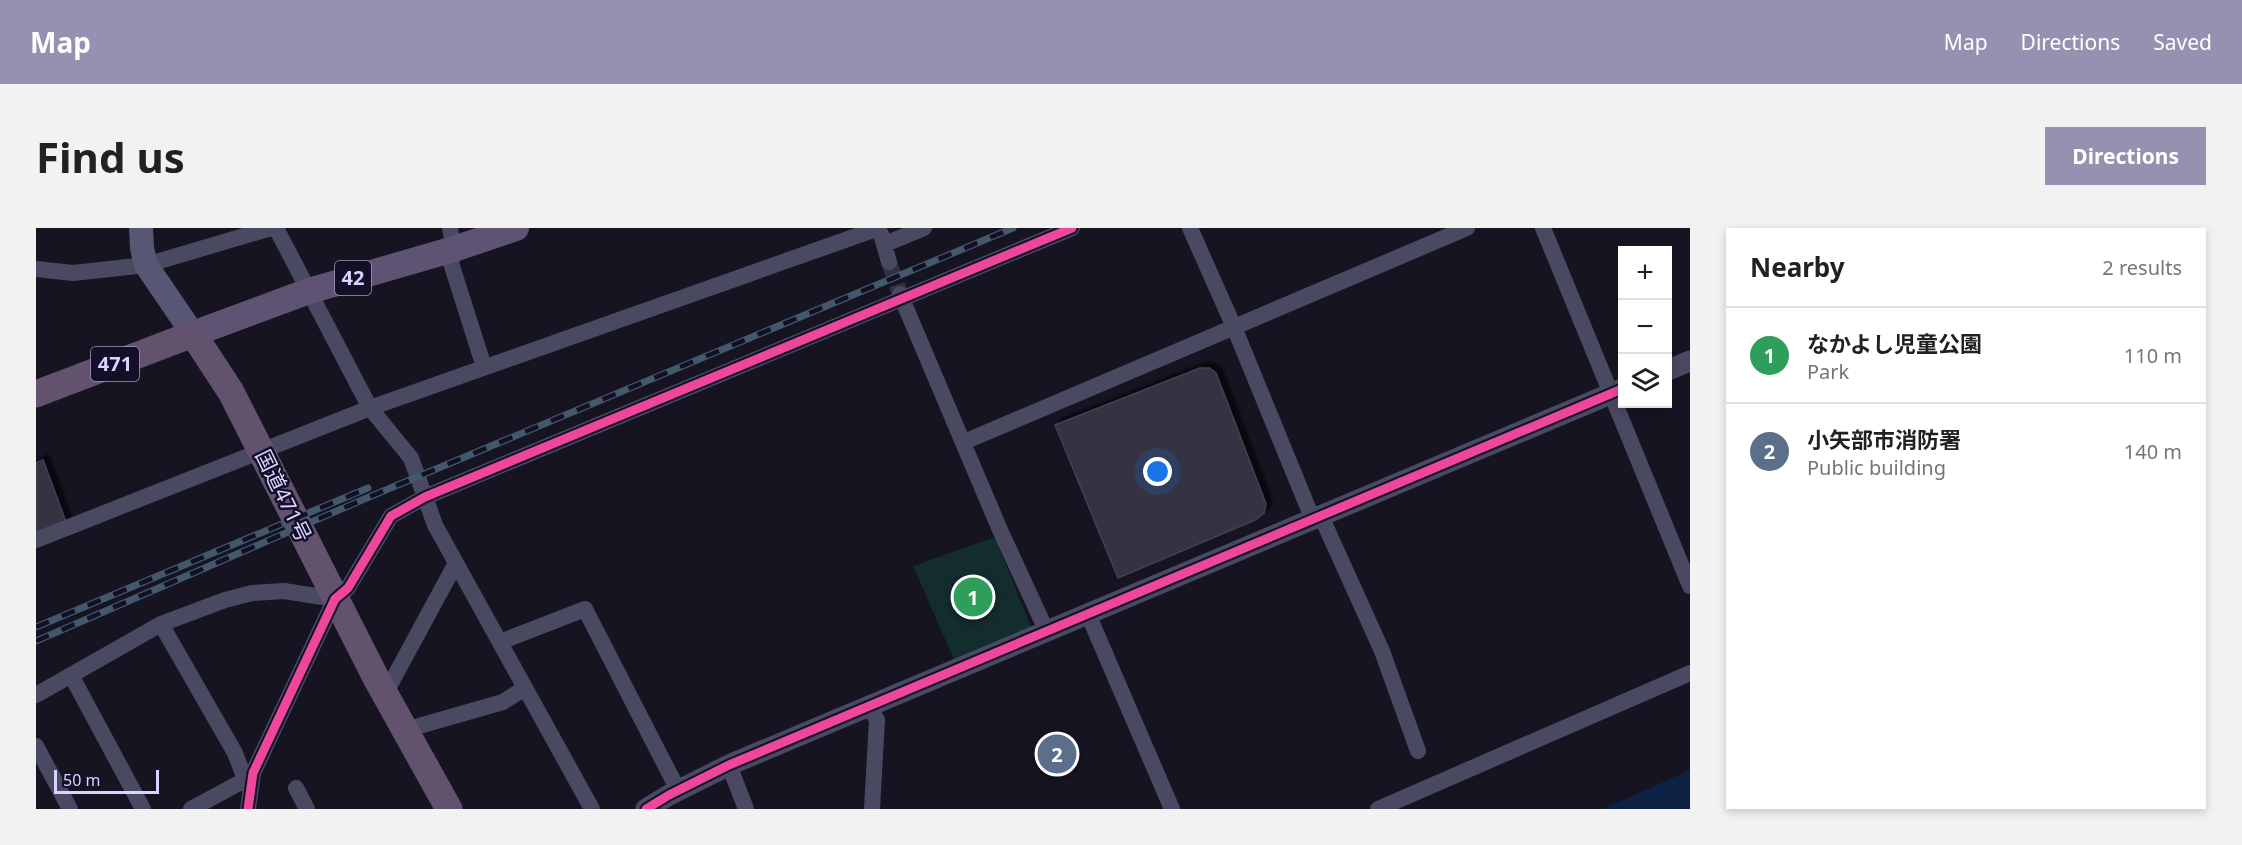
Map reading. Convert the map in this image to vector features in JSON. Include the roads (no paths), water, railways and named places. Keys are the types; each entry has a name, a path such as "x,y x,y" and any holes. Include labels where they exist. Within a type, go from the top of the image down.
{"highway":[{"name":"471","path":"36,394 193,334"},
{"name":"国道471号","path":"193,334 231,392 335,599 449,809"}],"main road":[{"path":"141,228 146,265 193,334"},
{"name":"42","path":"193,334 452,239 516,228"}],"street":[{"path":"36,269 73,273 146,265 271,228"},
{"path":"276,228 370,408 411,458 435,525 592,809"},
{"path":"36,540 370,408 881,234 924,228"},
{"path":"248,809 254,773 335,599 348,588 391,516 425,497 901,296 1072,228"},
{"path":"1190,228 1317,518 1382,651 1418,751"},
{"path":"964,442 1467,228"},
{"path":"1542,228 1617,391 1690,586"},
{"path":"881,234 889,262"},
{"path":"452,239 451,263 484,368"},
{"path":"901,296 1000,530 1047,632"},
{"path":"1672,368 1690,361"},
{"path":"646,809 729,765 1617,391"},
{"path":"385,694 456,563"},
{"path":"36,695 161,624 225,600 252,593 284,591 335,599"},
{"path":"500,642 585,609 678,790"},
{"path":"1088,614 1172,809"},
{"path":"161,624 235,753 243,774 243,781 191,809"},
{"path":"1378,809 1690,673"},
{"path":"71,675 143,809"},
{"path":"405,730 503,702 525,688"},
{"path":"869,706 877,720 872,809"},
{"path":"36,746 70,809"},
{"path":"729,765 746,809"},
{"path":"296,788 307,809"}],"water":[{"path":"1690,770 1690,809 1603,809"}],"tunnel":[{"path":"889,262 900,294"}],"railway":[{"path":"36,641 369,497 1013,228"},
{"path":"36,627 368,488"}],"place":[{"name":"なかよし児童公園","path":"973,597"},
{"name":"小矢部市消防署","path":"1057,754"}]}
